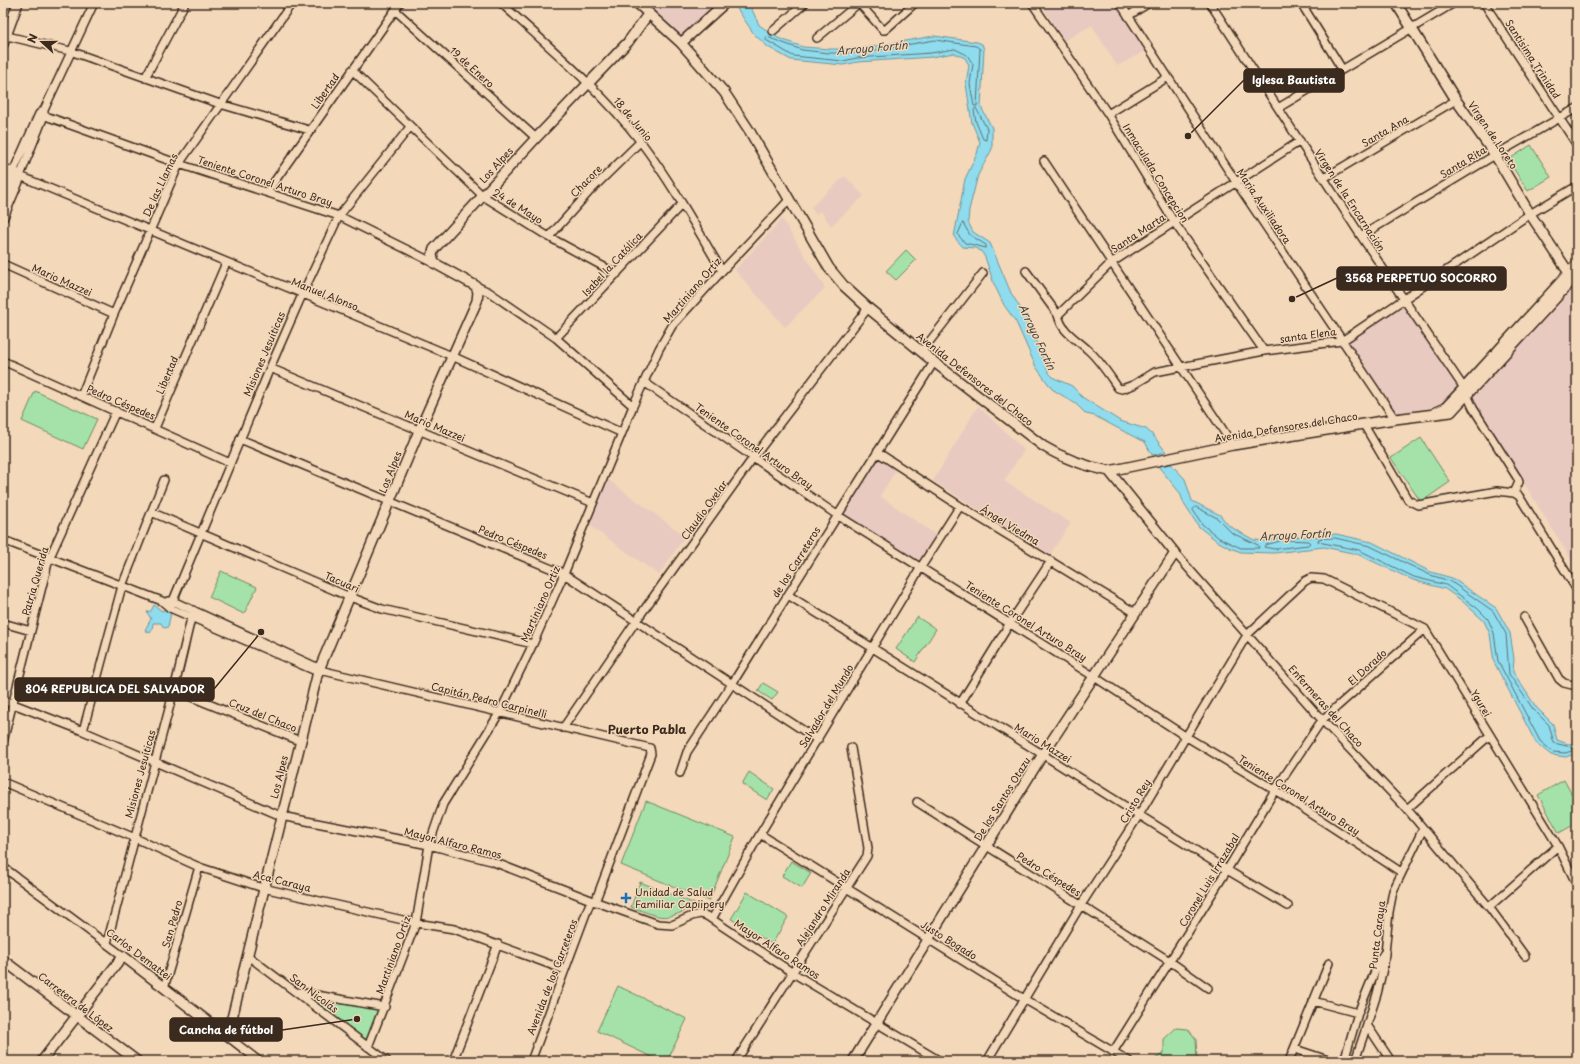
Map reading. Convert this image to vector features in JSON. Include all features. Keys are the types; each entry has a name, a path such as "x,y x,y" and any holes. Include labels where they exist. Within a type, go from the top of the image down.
{"street":[{"path":"18,3 4,38 70,51 220,104 309,130"},
{"path":"3,217 17,174 42,113 94,3"},
{"path":"145,78 185,3"},
{"name":"De las Llamas","path":"81,396 114,314 179,164 292,3"},
{"name":"Libertad","path":"267,192 309,130 400,3"},
{"name":"18 de Junio","path":"501,3 588,84 640,142 682,204 722,270"},
{"name":"Avenida Defensores del Chaco","path":"637,3 681,43 724,92 749,130 829,268 844,286 868,308 934,362 1043,446 1061,457 1090,467 1109,471 1233,446 1395,419 1451,412 1465,392"},
{"path":"681,43 725,3"},
{"path":"773,31 805,3"},
{"path":"817,38 859,3 883,30 915,3"},
{"name":"Inmaculada Concepcion","path":"1032,3 1108,114 1174,222 1264,351"},
{"name":"Maria Auxiliadora","path":"1120,3 1236,182 1395,419"},
{"path":"1128,16 1149,3"},
{"name":"Virgen de la Encarnación","path":"1210,3 1465,392 1473,408 1518,478 1519,482 1514,493"},
{"path":"1301,3 1342,69"},
{"name":"Virgen de Loreto","path":"1396,3 1456,100 1495,155 1530,214 1573,275"},
{"path":"1278,108 1454,3"},
{"name":"Santisima Trinidad","path":"1484,3 1577,145"},
{"name":"19 de Enero","path":"395,10 536,138"},
{"name":"Los Alpes","path":"434,263 432,255 434,249 536,138 628,42 649,14"},
{"name":"24 de Mayo","path":"352,70 483,196 549,237 617,274"},
{"path":"1108,114 1168,77"},
{"name":"Santa Ana","path":"1324,178 1456,100"},
{"name":"Santa Rita","path":"1362,236 1495,155 1577,108"},
{"name":"Teniente Coronel Arturo Bray","path":"42,113 179,164 339,216 434,263"},
{"name":"Misiones Jesuíticas","path":"171,604 270,368 339,216 410,127"},
{"name":"Santa Marta","path":"1058,315 1111,263 1300,141"},
{"name":"Chacore","path":"549,237 590,191 640,142"},
{"path":"1044,161 1233,446"},
{"path":"3,169 17,174"},
{"path":"3,198 17,174"},
{"name":"Manuel Alonso","path":"17,174 302,295 452,356 622,433"},
{"name":"santa Elena","path":"1058,315 1059,321 1068,334 1087,348 1118,388 1122,389 1133,385 1150,374 1181,367 1264,351 1342,341 1405,300 1530,214 1577,186"},
{"name":"Martiniano Ortiz","path":"368,1047 385,1007 416,923 429,845 443,804 500,712 533,644 564,574 644,382 672,326 722,270 789,200"},
{"name":"Isabel la Católica","path":"556,338 682,204"},
{"name":"Libertad","path":"155,428 226,263"},
{"path":"434,263 488,292 556,338 633,406"},
{"name":"Mario Mazzei","path":"3,264 114,314"},
{"path":"1429,415 1445,408 1465,392 1573,275 1577,264"},
{"path":"1026,271 1058,315"},
{"path":"922,351 983,273"},
{"name":"Los Alpes","path":"219,1030 226,1026 232,1018 300,741 321,670 419,430 477,301 478,292 476,286"},
{"name":"Claudio Ovelar","path":"563,728 636,621 753,458 868,308"},
{"name":"Pedro Céspedes","path":"3,361 230,463"},
{"name":"de los Carreteros","path":"680,773 687,752 732,684 934,362"},
{"name":"Mario Mazzei","path":"270,368 593,503"},
{"name":"Teniente Coronel Arturo Bray","path":"644,382 837,515 922,567 1186,736 1275,790 1401,872"},
{"name":"Patria Querida","path":"3,742 50,559 116,412"},
{"path":"1364,425 1408,500 1412,503 1418,505 1497,490 1514,493 1519,496 1577,590"},
{"name":"Pedro Céspedes","path":"240,438 564,574 818,740"},
{"name":"Ángel Viedma","path":"877,452 960,506 1134,612"},
{"name":"Enfermeras del Chaco","path":"1109,471 1174,553 1322,720 1407,809 1489,907 1525,956"},
{"path":"83,731 122,586 164,480"},
{"name":"Salvador del Mundo","path":"712,919 760,834 872,648 960,506"},
{"name":"Tacuari","path":"151,512 350,597 382,609 533,644"},
{"name":"Capitán Pedro Carpinelli","path":"3,540 171,604 321,670 650,748"},
{"name":"De los Santos Otazu","path":"853,1061 1043,754 1134,612 1174,553"},
{"path":"960,704 1010,623 1051,561"},
{"name":"Cristo Rey","path":"987,1061 1081,905 1139,815 1247,635 1305,581 1311,578 1324,579 1425,628"},
{"name":"Mario Mazzei","path":"788,595 960,704 1288,906"},
{"name":"Misiones Jesuíticas","path":"107,944 174,690 192,613"},
{"path":"1524,617 1558,679 1564,684 1572,685 1577,682"},
{"path":"3,623 31,631"},
{"name":"El Dorado","path":"1322,720 1425,628"},
{"name":"Ygurei","path":"1425,628 1489,736 1558,846 1577,885"},
{"name":"Cruz del Chaco","path":"174,690 300,741"},
{"name":"Mayor Alfaro Ramos","path":"3,700 83,731 281,816 429,845 491,861 593,901 658,924 672,925 700,914 712,919 793,973 940,1061"},
{"name":"Coronel Luis Irrazabal","path":"1113,1052 1228,870 1275,790 1322,720"},
{"path":"1407,809 1489,736"},
{"name":"Avenida de los Carreteros","path":"531,1061 565,970 651,754 650,748"},
{"name":"Alejandro Miranda","path":"739,1060 867,856 868,848 851,748"},
{"name":"Aca Caraya","path":"3,782 200,867 263,888 416,923 454,929 565,970"},
{"name":"Pedro Céspedes","path":"918,802 1171,962 1208,988"},
{"name":"Punta Caraya","path":"1355,1061 1377,994 1386,951 1389,912 1393,890 1423,829"},
{"name":"Justo Bogado","path":"760,834 1024,999 1129,1061"},
{"path":"1489,907 1558,846"},
{"name":"Carlos Demattei","path":"3,867 123,956 259,1061"},
{"name":"San Pedro","path":"164,988 200,867"},
{"path":"453,1061 498,944"},
{"path":"1344,1061 1358,1013 1380,959 1386,951"},
{"path":"42,1061 123,956"},
{"name":"San Nicolás","path":"248,956 387,1061"},
{"name":"Carretera de López","path":"3,960 137,1061"},
{"path":"1289,1061 1329,963"},
{"path":"297,992 385,1007"},
{"path":"1313,1001 1358,1013"},
{"path":"1367,1025 1391,1061"},
{"path":"1295,1049 1331,1061"}],"shaded area":[{"path":"637,3 730,3 680,44"},
{"path":"1040,3 1117,3 1145,51 1117,66 1092,25 1064,41"},
{"path":"845,176 864,196 831,226 821,211 815,214 811,207"},
{"path":"782,219 825,288 785,327 735,270"},
{"path":"1577,285 1577,569 1471,397"},
{"path":"1402,306 1405,306 1430,340 1426,343 1428,343 1456,385 1457,390 1438,407 1396,413 1348,344 1350,341"},
{"path":"978,406 1024,450 1004,481 1071,523 1050,554 933,481"},
{"path":"876,457 896,470 880,496 936,535 921,560 918,561 842,513"},
{"path":"607,479 685,536 659,575 586,523"}],"green space":[{"path":"1531,145 1551,177 1528,191 1508,160"},
{"path":"906,250 916,260 896,280 886,271"},
{"path":"35,391 97,419 83,449 22,421"},
{"path":"1421,438 1450,482 1421,502 1391,458"},
{"path":"221,571 257,587 244,614 209,597"},
{"path":"917,617 936,629 915,662 896,649"},
{"path":"763,683 778,692 772,700 758,691"},
{"path":"749,772 774,789 767,800 742,784"},
{"path":"1564,780 1577,804 1577,823 1559,833 1538,795"},
{"path":"646,801 735,837 709,901 621,865"},
{"path":"791,861 811,873 802,888 782,876"},
{"path":"640,882 695,904 695,906 676,914 663,917 631,907"},
{"path":"747,892 788,917 772,944 731,919"},
{"path":"618,986 687,1019 667,1061 660,1061 597,1031"},
{"path":"300,993 383,1008 368,1045"},
{"path":"1176,1028 1188,1029 1196,1039 1197,1061 1152,1061 1164,1053 1164,1039"}],"water":[{"name":"Arroyo Fortín","path":"749,3 759,25 778,38 803,47 859,49 934,36 982,44 984,49 981,107 992,128 992,149 978,175 969,210 968,222 973,232 990,243 1011,293 1027,319 1049,373 1054,378 1072,386 1082,397 1120,421 1146,429 1153,435 1166,452 1152,455 1145,442 1095,416 1086,414 1076,404 1052,389 1036,367 1016,322 1004,305 994,284 985,257 981,251 975,248 963,247 954,237 965,179 977,154 980,142 972,123 966,84 969,65 965,58 954,53 932,57 858,62 843,65 791,60 768,47 754,34 734,4"},
{"path":"1171,464 1185,479 1192,501 1220,515 1229,526 1254,540 1267,541 1284,536 1313,537 1336,534 1372,542 1431,572 1452,578 1496,608 1510,633 1514,659 1513,672 1536,707 1553,724 1557,740 1568,744 1577,743 1577,753 1566,757 1551,755 1536,743 1494,662 1490,634 1484,621 1461,600 1445,589 1413,580 1357,554 1324,547 1274,553 1241,552 1230,548 1217,541 1199,527 1184,504 1180,493 1158,466"},
{"path":"154,605 162,611 172,607 168,627 164,628 161,623 153,623 150,633 145,630 151,619 147,612 151,611"}],"place":[{"name":"Iglesa Bautista","path":"1188,136"},
{"name":"3568 PERPETUO SOCORRO","path":"1292,299"},
{"name":"804 REPUBLICA DEL SALVADOR","path":"261,632"},
{"name":"Unidad de Salud Familiar Capiipery","path":"626,898"},
{"name":"Cancha de fútbol","path":"357,1019"}],"district":[{"name":"Puerto Pabla","path":"647,730"}]}
